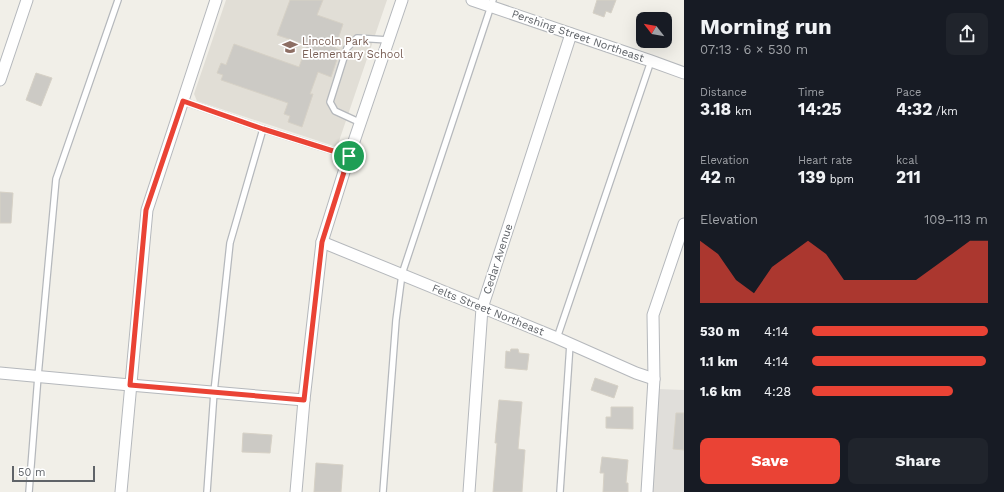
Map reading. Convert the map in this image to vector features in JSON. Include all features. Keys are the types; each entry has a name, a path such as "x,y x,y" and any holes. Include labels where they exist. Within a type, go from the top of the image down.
{"street":[{"path":"0,80 27,0"},
{"path":"121,492 146,210 216,0"},
{"path":"296,492 304,400 322,242 349,156 402,0"},
{"name":"Pershing Street Northeast","path":"472,0 492,3 572,34 651,60 684,73"},
{"name":"Cedar Avenue","path":"469,492 482,308 572,34"},
{"path":"647,492 654,379 653,315 684,224"},
{"name":"Felts Street Northeast","path":"322,242 557,338 636,374 654,379"},
{"path":"0,373 304,400"}],"lane":[{"path":"29,492 56,179 118,0"},
{"path":"383,492 396,320 402,274 492,3"},
{"path":"360,123 335,111 330,102 347,48 357,38 388,40"},
{"path":"557,338 651,60"},
{"path":"183,101 263,129 349,156"},
{"path":"207,492 214,392 230,243 263,129"},
{"path":"560,492 570,344"}],"shaded area":[{"name":"Lincoln Park Elementary School","path":"226,0 387,0 337,147 197,101 194,94"},
{"path":"658,389 684,390 684,492 651,492"}],"building":[{"name":"Lincoln Park Elementary School","path":"290,0 323,0 317,15 343,24 335,48 340,50 331,77 318,72 310,94 313,94 302,127 288,122 290,116 284,114 288,103 221,80 223,75 217,73 221,63 226,65 234,44 299,67 307,45 277,35"},
{"path":"597,0 616,0 611,13 606,11 604,17 593,13"},
{"path":"36,73 52,78 41,106 26,100"},
{"path":"0,192 13,193 11,223 0,223"},
{"path":"511,349 518,349 519,353 529,354 527,370 505,368 506,351 510,352"},
{"path":"595,378 618,386 614,398 591,390"},
{"path":"499,400 522,402 518,449 525,450 522,492 493,492"},
{"path":"611,407 633,407 633,429 606,428 606,417 611,417"},
{"path":"676,413 684,413 684,450 673,449"},
{"path":"243,433 272,435 270,453 242,452"},
{"path":"602,457 628,460 626,483 628,483 628,492 603,492 604,473 600,473"},
{"path":"316,463 343,465 341,492 314,492"}],"place":[{"name":"Lincoln Park Elementary School","path":"290,47"}],"route":[{"path":"183,101 263,129 349,156 322,242 304,400 130,385 146,210 183,101"}]}
